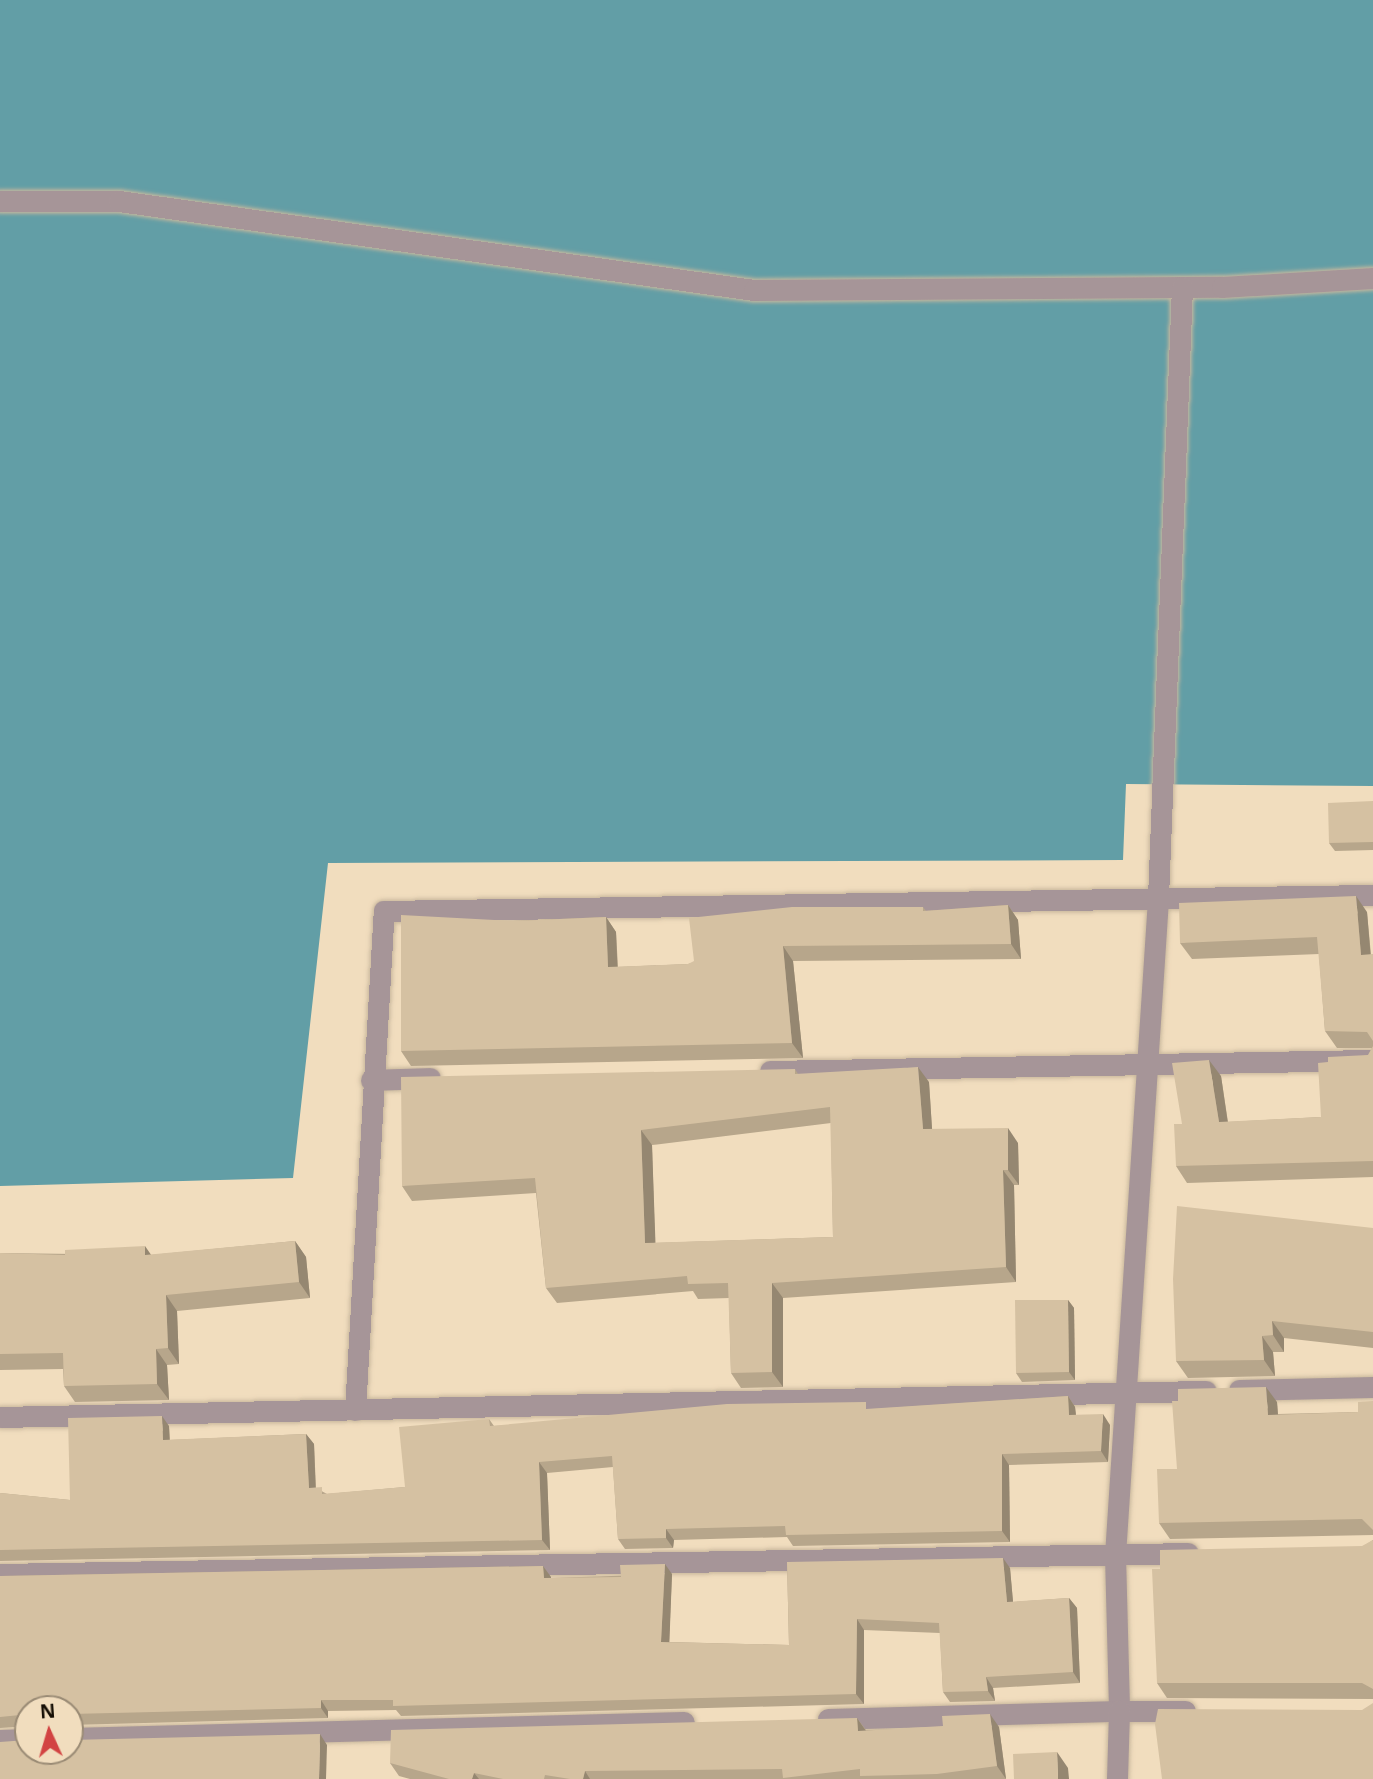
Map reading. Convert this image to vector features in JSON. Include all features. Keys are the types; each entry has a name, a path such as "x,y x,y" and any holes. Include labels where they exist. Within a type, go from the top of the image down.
{"street":[{"path":"0,201 119,201 754,290 1182,287 1373,278"},
{"path":"1117,1779 1119,1711 1115,1555 1158,899 1182,287"},
{"path":"355,1410 371,1080 384,911 1373,895"},
{"path":"745,1072 1373,1060"},
{"path":"371,1080 454,1078"},
{"path":"0,1417 1373,1387"},
{"path":"0,1574 1210,1552"},
{"path":"811,1719 1119,1711 1212,1712"},
{"path":"84,1738 699,1722"}],"water":[{"path":"0,0 1373,0 1373,786 1126,784 1123,860 328,863 293,1178 0,1186"}],"building":[{"path":"1373,801 1373,842 1329,843 1328,803"},
{"path":"1356,896 1361,955 1373,954 1373,1041 1367,1032 1325,1031 1317,937 1180,943 1179,903"},
{"path":"1008,905 1011,944 783,946 792,1043 401,1051 401,915 513,921 606,917 608,967 688,964 694,961 689,918 792,907 923,907 923,911"},
{"path":"1373,1046 1373,1161 1176,1166 1174,1124 1182,1124 1172,1063 1209,1060 1219,1122 1321,1117 1318,1063 1328,1062 1328,1057 1368,1055"},
{"path":"918,1067 923,1129 1008,1128 1008,1170 1003,1170 1006,1267 772,1283 772,1372 731,1373 728,1283 688,1284 687,1276 546,1288 535,1178 402,1186 401,1077 795,1069 795,1074","holes":["830,1107 833,1237 645,1243 641,1130"]},
{"path":"1177,1206 1373,1228 1373,1332 1272,1321 1273,1335 1262,1336 1264,1360 1176,1361 1173,1279"},
{"path":"295,1241 299,1282 166,1295 168,1348 156,1349 157,1384 64,1386 63,1353 0,1354 0,1253 65,1255 65,1250 145,1246 145,1255"},
{"path":"1015,1300 1068,1300 1069,1372 1016,1373"},
{"path":"1266,1387 1268,1415 1358,1412 1358,1402 1373,1401 1373,1530 1362,1519 1159,1523 1157,1469 1177,1469 1172,1401 1178,1401 1178,1389"},
{"path":"1068,1396 1069,1415 1103,1414 1101,1451 1002,1454 1002,1531 786,1535 785,1526 666,1529 666,1538 618,1539 612,1456 539,1462 542,1540 0,1550 0,1493 70,1500 68,1418 162,1416 163,1440 306,1434 309,1488 322,1487 322,1494 405,1487 399,1427 489,1419 490,1426 727,1404 866,1402 866,1409"},
{"path":"1373,1540 1373,1689 1362,1683 1157,1683 1152,1569 1160,1569 1160,1550 1362,1546"},
{"path":"1003,1558 1007,1602 1069,1598 1073,1672 986,1677 988,1691 943,1692 939,1623 857,1619 856,1694 393,1706 393,1700 321,1700 321,1708 84,1714 84,1695 14,1695 14,1716 0,1717 0,1576 543,1566 544,1578 621,1577 620,1565 665,1564 661,1642 789,1645 787,1562"},
{"path":"1373,1703 1373,1779 1162,1779 1155,1724 1158,1709 1362,1710"},
{"path":"990,1714 997,1766 937,1774 860,1776 860,1769 783,1778 782,1769 585,1771 583,1779 545,1775 544,1779 503,1779 474,1773 472,1779 449,1779 390,1763 391,1730 857,1718 858,1731 943,1726 942,1716"},
{"path":"320,1734 319,1779 0,1779 0,1742 14,1741 14,1765 84,1765 84,1740"},
{"path":"1057,1752 1058,1779 1014,1779 1013,1754"}]}
